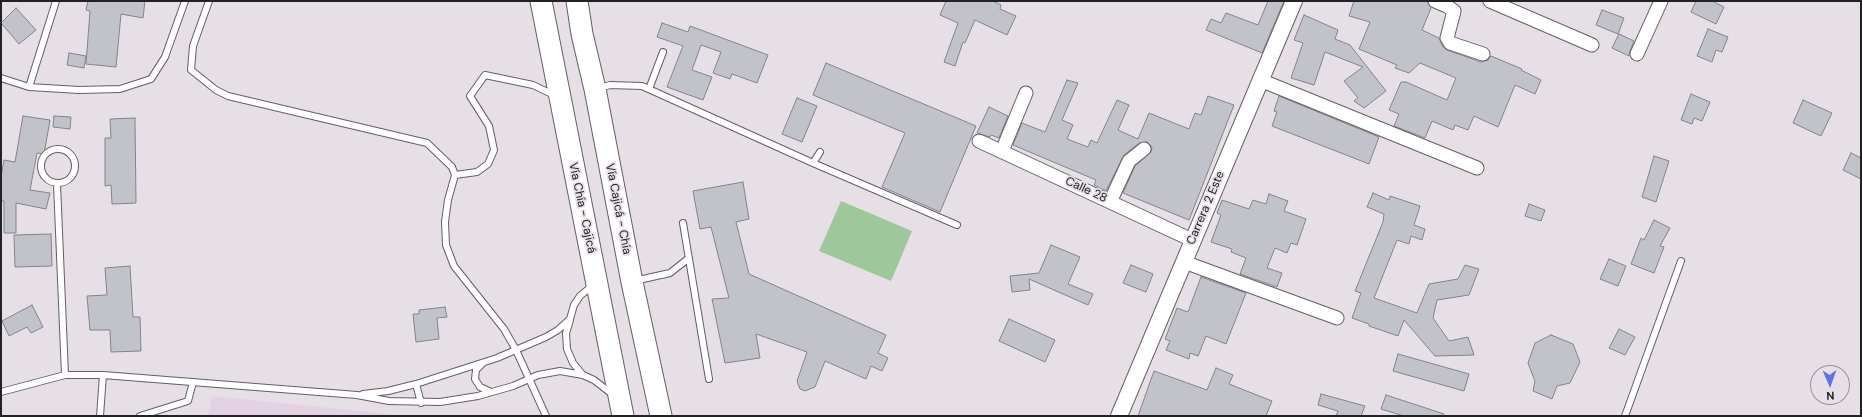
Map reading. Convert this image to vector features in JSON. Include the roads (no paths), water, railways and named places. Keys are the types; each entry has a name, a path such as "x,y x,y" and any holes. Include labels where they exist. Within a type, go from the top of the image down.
{"highway":[{"name":"Vía Chía - Cajicá","path":"541,1 559,98 598,282 622,411"},
{"name":"Vía Cajicá - Chía","path":"577,1 582,34 595,89 632,282 661,416"}],"street":[{"name":"Carrera 2 Este","path":"1119,416 1294,1"},
{"path":"1435,1 1454,11 1447,38 1450,43 1483,54"},
{"path":"1490,1 1592,45"},
{"path":"1638,54 1661,1"},
{"path":"1260,80 1477,168"},
{"path":"1002,151 1026,93"},
{"name":"Calle 28","path":"979,141 1192,240"},
{"path":"1110,202 1129,161 1144,149"},
{"path":"1184,262 1337,318"}],"lane":[{"path":"29,87 56,1"},
{"path":"1,78 29,87 79,90 120,89 150,79 166,57 186,1"},
{"path":"208,1 193,46 191,70 216,90 228,96 427,143 452,167 455,175 448,200 445,222 446,245 454,266 504,329 516,350 546,416"},
{"path":"649,89 663,52"},
{"path":"455,175 477,172 488,164 494,150 489,126 470,96 485,75 533,85 559,98"},
{"path":"595,89 610,85 631,84 642,86 957,225"},
{"path":"59,150 70,154 75,165 72,176 68,180 57,184 47,180 44,176 41,165 45,155 49,152 59,150"},
{"path":"814,163 820,152"},
{"path":"57,184 65,375"},
{"path":"683,223 710,379"},
{"path":"632,282 670,272 689,258"},
{"path":"1625,416 1681,261"},
{"path":"582,375 573,363 568,349 566,333 574,305 580,296 598,282"},
{"path":"357,395 388,391 416,384 486,362 552,335 570,318"},
{"path":"486,362 479,366 475,379 483,390 492,392 496,391"},
{"path":"1,392 65,375 103,375 357,395 389,401 421,403 459,400 496,391 538,375 555,372 582,375 605,387 622,411"},
{"path":"100,416 103,375"},
{"path":"140,416 188,401 193,382"},
{"path":"416,384 421,403"}]}
